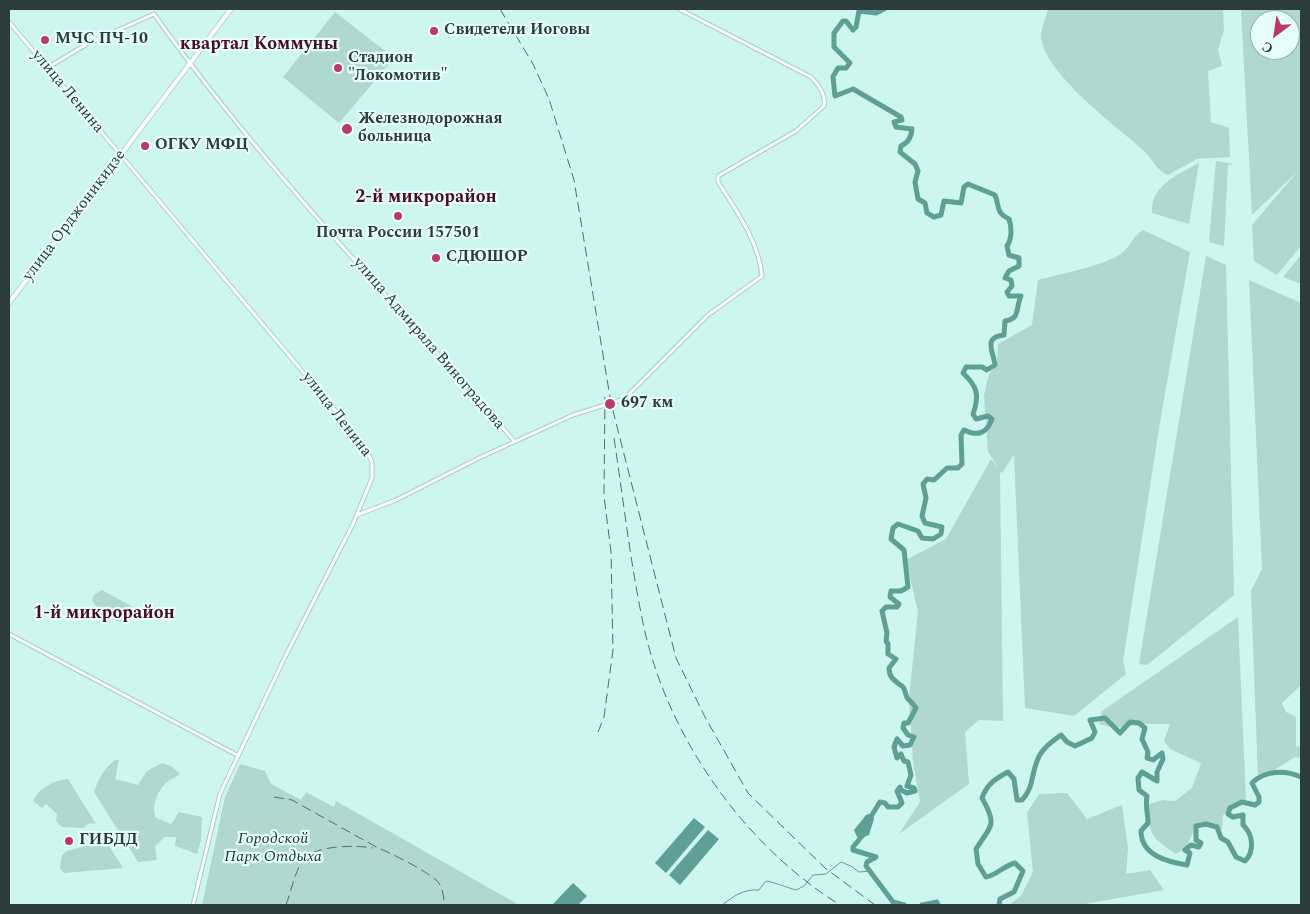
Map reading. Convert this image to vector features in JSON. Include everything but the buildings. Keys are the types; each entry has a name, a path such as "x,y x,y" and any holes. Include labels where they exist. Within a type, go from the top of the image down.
{"main road":[{"name":"улица Орджоникидзе","path":"9,303 231,9"}],"street":[{"path":"357,515 396,500 573,415 624,399 708,315 762,276 761,262 749,234 718,182 718,176 796,131 824,106 825,100 819,84 811,77 679,9"},
{"name":"улица Адмирала Виноградова","path":"47,68 87,44 154,14 247,138 514,442"},
{"name":"улица Ленина","path":"9,22 364,446 372,462 372,478 357,515 237,755 216,806 193,905"},
{"path":"9,634 237,755"}],"green space":[{"path":"1048,9 1223,9 1224,30 1218,50 1222,66 1208,71 1211,122 1229,128 1230,157 1197,159 1168,175 1160,170 1145,152 1082,97 1053,65 1044,49 1041,35"},
{"path":"1241,9 1301,9 1301,246 1277,275 1254,261 1252,225 1297,172 1252,215"},
{"name":"Стадион \"Локомотив\"","path":"335,12 394,58 339,123 283,77"},
{"path":"1216,161 1234,164 1228,165 1224,246 1209,242"},
{"path":"1199,163 1189,224 1152,213 1153,204 1160,188 1174,177"},
{"path":"1143,230 1190,252 1160,422 1123,661 1126,674 1074,716 1025,708 1014,455 1002,473 1000,472 1003,721 979,720 965,732 969,784 899,834 920,802 913,762 909,698 918,612 906,560 946,539 991,459 999,468 988,452 984,395 989,374 997,365 998,344 1032,325 1038,280 1093,266 1114,258 1125,251"},
{"path":"1301,255 1301,284 1283,277"},
{"path":"1206,256 1226,265 1234,595 1147,665 1139,664"},
{"path":"1249,280 1301,303 1301,685 1282,703 1286,712 1296,717 1296,746 1301,747 1301,758 1295,757 1258,780 1251,591 1262,569"},
{"path":"102,590 131,606 134,615 129,623 119,622 103,612 95,604 92,600 94,595"},
{"path":"1238,617 1246,801 1223,815 1222,830 1212,824 1196,826 1186,848 1176,854 1156,839 1153,834 1149,822 1149,804 1163,800 1175,801 1192,788 1201,763 1170,749 1164,741 1170,724 1142,724 1116,728 1099,724 1102,711"},
{"path":"115,760 119,760 115,779 138,785 147,771 162,763 171,766 180,774 168,782 160,791 154,809 156,818 171,824 179,812 202,817 201,840 197,854 175,846 176,837 165,837 155,846 157,860 138,862 94,792 102,774"},
{"name":"Городской Парк Отдыха","path":"240,764 265,771 271,784 301,800 306,792 334,807 336,801 519,905 202,905 225,797"},
{"path":"68,779 96,824 90,823 83,828 62,827 56,821 57,814 46,804 42,808 33,801 39,792 48,786"},
{"path":"1067,793 1087,819 1122,805 1128,848 1126,874 1150,870 1164,890 1079,905 1009,905 1021,896 1033,872 1027,813 1039,794"},
{"path":"103,837 123,868 64,873 60,868 62,855 67,851 103,841"}],"shaded area":[{"path":"872,813 874,819 869,835 858,839 854,830 866,815"},
{"path":"694,818 705,827 666,873 655,863"},
{"path":"708,830 719,839 680,885 669,875"},
{"path":"573,883 587,896 578,905 552,905"}],"waterway":[{"path":"834,75 838,68 846,68 850,63 834,47 834,33 843,21 846,21 853,30 856,27 859,11 876,13 884,9"},
{"path":"833,77 835,96 853,89 901,117 902,120 894,122 896,127 912,129 909,139 901,146 900,152 915,164 918,171 915,182 918,199 925,203 927,213 934,217 941,215 944,201 961,203 964,187 968,184 995,195 1000,211 1010,222 1011,236 1007,246 1009,255 1019,258 1019,266 1009,271 1005,278 1011,280 1012,286 1007,292 1009,296 1021,296 1016,315 1010,320 1005,321 1004,335 997,336 991,342 995,365 987,370 982,367 966,367 963,373 976,391 977,396 973,414 976,419 988,416 992,419 990,424 985,430 978,433 964,430 961,435 962,464 958,468 947,468 934,480 927,479 923,484 926,498 922,516 925,523 942,527 941,534 933,539 922,538 918,531 898,524 893,528 891,539 904,550 908,587 901,591 891,591 890,597 899,604 897,607 886,607 882,611 887,633 888,654 896,659 889,668 890,675 903,687 907,698 916,708 908,723 904,723 903,728 908,735 914,737 910,745 903,746 897,739 894,747 897,758 901,754 904,761 908,762 911,775 907,786 914,788 915,791 907,793 901,790 900,787 897,791 902,803 898,807 888,807 885,803 880,802 870,818"},
{"path":"999,905 1000,899 1014,892 1023,871 1015,863 986,877 978,864 976,849 991,825 990,814 982,798 984,793 992,782 1008,772 1014,779 1017,800 1022,800 1030,787 1036,764 1043,751 1061,735 1067,742 1075,746 1092,738 1095,732 1090,720 1105,718 1120,733 1130,722 1139,723 1145,728 1142,739 1148,752 1147,758 1153,760 1162,753 1163,759 1157,772 1157,781 1142,772 1138,778 1139,790 1147,796 1148,823 1141,831 1142,840 1151,852 1172,862 1187,865 1190,853 1185,850 1191,845 1199,847 1201,843 1196,840 1196,826 1206,824 1217,827 1221,838 1228,842 1236,857 1245,861 1250,852 1251,838 1243,825 1243,815 1233,817 1228,814 1230,808 1242,802 1255,805 1259,802 1259,797 1252,783 1263,776 1282,772 1301,777"},
{"path":"863,835 853,847 853,850 876,857 867,862 866,866 893,902 904,905"},
{"path":"722,905 743,892 759,890 768,881 796,890 804,886 813,875 826,874 841,862 859,872 870,871"},
{"path":"922,905 937,902 938,905"}],"railway":[{"path":"500,9 533,64 549,99 574,180 611,403 676,658 705,717 748,793 825,868 875,905"},
{"path":"598,732 604,717 613,650 611,552 604,496 605,397"},
{"path":"614,438 630,551 642,618 653,661 668,702 688,743 712,781 740,817 771,850 804,880 840,905"},
{"path":"274,797 292,800 427,873 440,884 444,905"},
{"path":"286,905 299,868 305,858 311,854 328,848 338,847 357,846 373,848"}],"place":[{"name":"Свидетели Иоговы","path":"434,31"},
{"name":"МЧС ПЧ-10","path":"45,40"},
{"name":"Стадион \"Локомотив\"","path":"338,68"},
{"name":"Железнодорожная больница","path":"347,129"},
{"name":"ОГКУ МФЦ","path":"145,146"},
{"name":"Почта России 157501","path":"398,216"},
{"name":"СДЮШОР","path":"436,258"},
{"name":"697 км","path":"610,404"},
{"name":"ГИБДД","path":"69,841"}],"district":[{"name":"квартал Коммуны","path":"259,45"},
{"name":"2-й микрорайон","path":"426,198"},
{"name":"1-й микрорайон","path":"104,614"}]}
